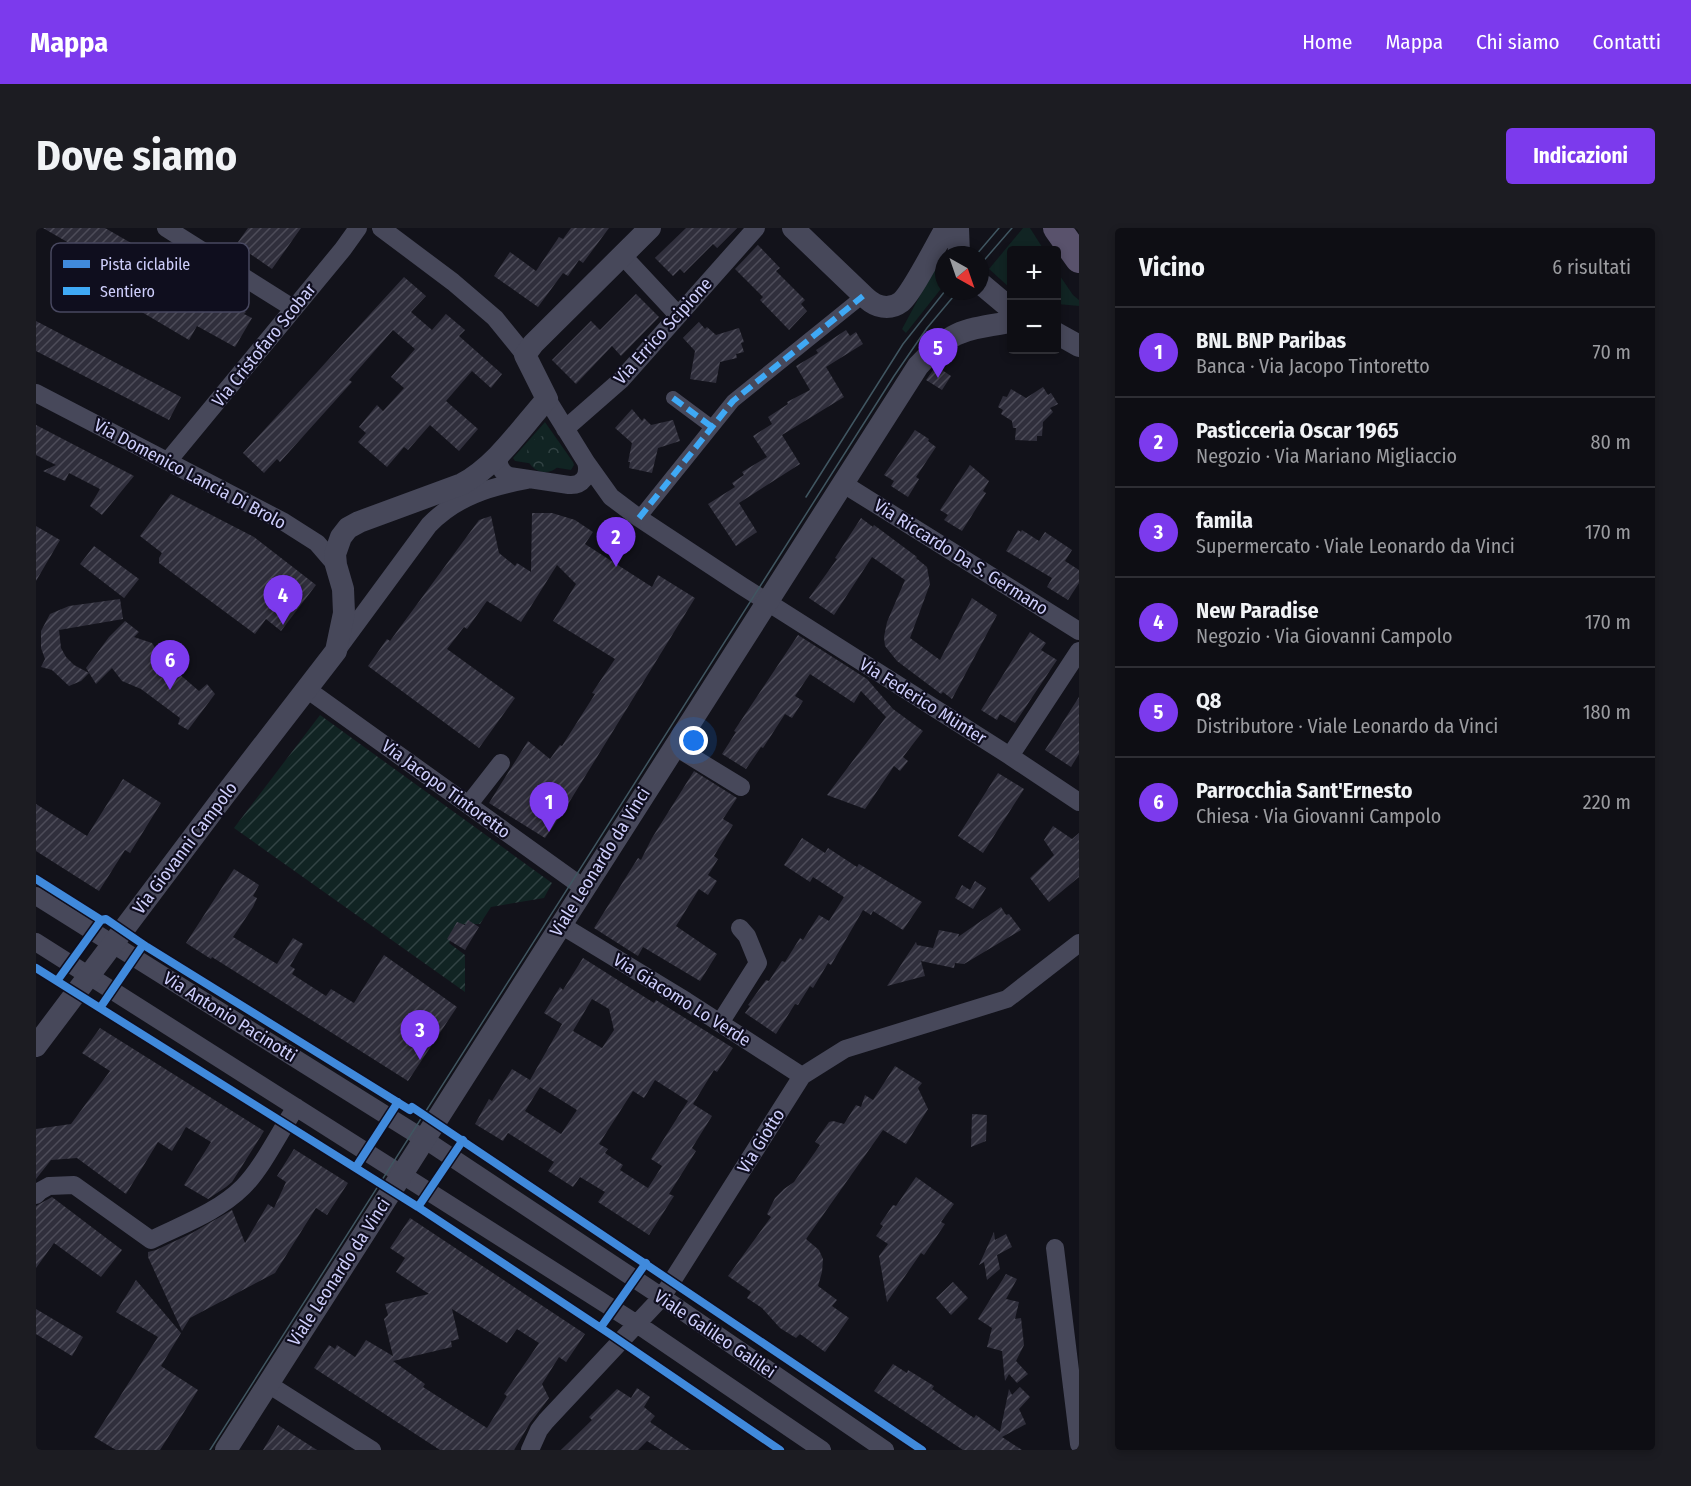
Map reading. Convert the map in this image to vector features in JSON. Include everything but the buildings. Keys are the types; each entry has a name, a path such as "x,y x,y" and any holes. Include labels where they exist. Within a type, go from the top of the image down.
{"main road":[{"path":"1057,228 1079,259"}],"street":[{"path":"166,228 190,243"},
{"name":"Via Cristofaro Scobar","path":"168,461 358,228"},
{"path":"381,228 453,282 487,311 525,355 547,399 611,497"},
{"path":"525,355 533,344 650,228"},
{"name":"Via Errico Scipione","path":"566,429 621,380 756,228"},
{"path":"793,228 868,300 886,307 894,306 906,297 946,228"},
{"path":"958,228 959,246"},
{"path":"622,256 678,315"},
{"path":"249,280 295,307"},
{"path":"989,291 1007,306"},
{"path":"639,518 733,401 868,300"},
{"name":"Viale Leonardo da Vinci","path":"226,1450 918,366 936,346 951,336 969,329 1007,323"},
{"path":"1061,325 1079,326"},
{"path":"1061,336 1079,346"},
{"name":"Via Domenico Lancia Di Brolo","path":"36,393 284,522 318,543 351,595 362,599 372,596 390,578"},
{"path":"673,398 712,428"},
{"path":"465,490 547,399"},
{"path":"502,451 498,460 501,470 509,476 568,485 611,497"},
{"path":"568,485 578,484 586,478 588,473 586,462"},
{"path":"465,490 484,489 527,480"},
{"name":"Via Riccardo Da S. Germano","path":"842,483 1079,631"},
{"name":"Via Giovanni Campolo","path":"336,651 343,627 344,613 335,554 344,532 353,525 465,490"},
{"name":"Via Giovanni Campolo","path":"36,1046 224,796 308,690 429,525 465,490"},
{"name":"Via Federico Münter","path":"611,497 766,602 1079,802"},
{"path":"1010,756 1079,651"},
{"name":"Via Jacopo Tintoretto","path":"308,690 584,888"},
{"path":"674,746 741,787"},
{"path":"469,804 501,763"},
{"name":"Via Antonio Pacinotti","path":"36,896 424,1139"},
{"name":"Via Giacomo Lo Verde","path":"561,924 802,1076"},
{"path":"720,1023 758,963 747,936 740,928"},
{"path":"36,942 402,1174"},
{"name":"Via Giotto","path":"530,1450 546,1421 662,1297 802,1076 845,1049 1007,999 1079,943"},
{"path":"36,1195 49,1186 74,1185 151,1240 235,1194 250,1180 296,1107"},
{"name":"Viale Galileo Galilei","path":"424,1139 662,1297 885,1450"},
{"name":"Viale Galileo Galilei","path":"402,1174 637,1324 822,1450"},
{"path":"1055,1248 1079,1444"},
{"path":"268,1384 372,1450"}],"green space":[{"path":"1023,228 1030,228 1041,246 1008,246"},
{"path":"1007,247 1007,285 989,269"},
{"path":"935,268 935,296 906,333 902,329"},
{"path":"1061,277 1079,300 1079,306 1061,304"},
{"path":"545,422 573,462 571,470 515,461 513,458"},
{"path":"545,436 558,441 563,454 558,467 545,472 532,467 527,454 532,441"},
{"path":"320,715 552,883 544,898 491,907 480,924 462,924 449,943 465,955 465,992 234,828"}],"tram line":[{"path":"984,246 999,228"},
{"path":"989,255 1012,228"},
{"path":"806,497 903,344 938,300"},
{"path":"210,1450 894,376 927,328 950,300"}],"marked path":[{"path":"639,518 733,401 863,296"},
{"path":"673,398 712,427"}],"cycle path":[{"path":"36,879 101,920 106,919 147,947 410,1110 412,1107 922,1450"},
{"path":"57,981 101,920"},
{"path":"100,1008 143,945"},
{"path":"36,968 418,1207 780,1450"},
{"path":"356,1167 398,1102"},
{"path":"418,1207 463,1140"},
{"path":"601,1327 646,1263"}],"place":[{"name":"Q8","path":"938,378"},
{"name":"Pasticceria Oscar 1965","path":"616,567"},
{"name":"New Paradise","path":"283,625"},
{"name":"Parrocchia Sant'Ernesto","path":"170,690"},
{"name":"BNL BNP Paribas","path":"549,832"},
{"name":"famila","path":"420,1060"}]}
